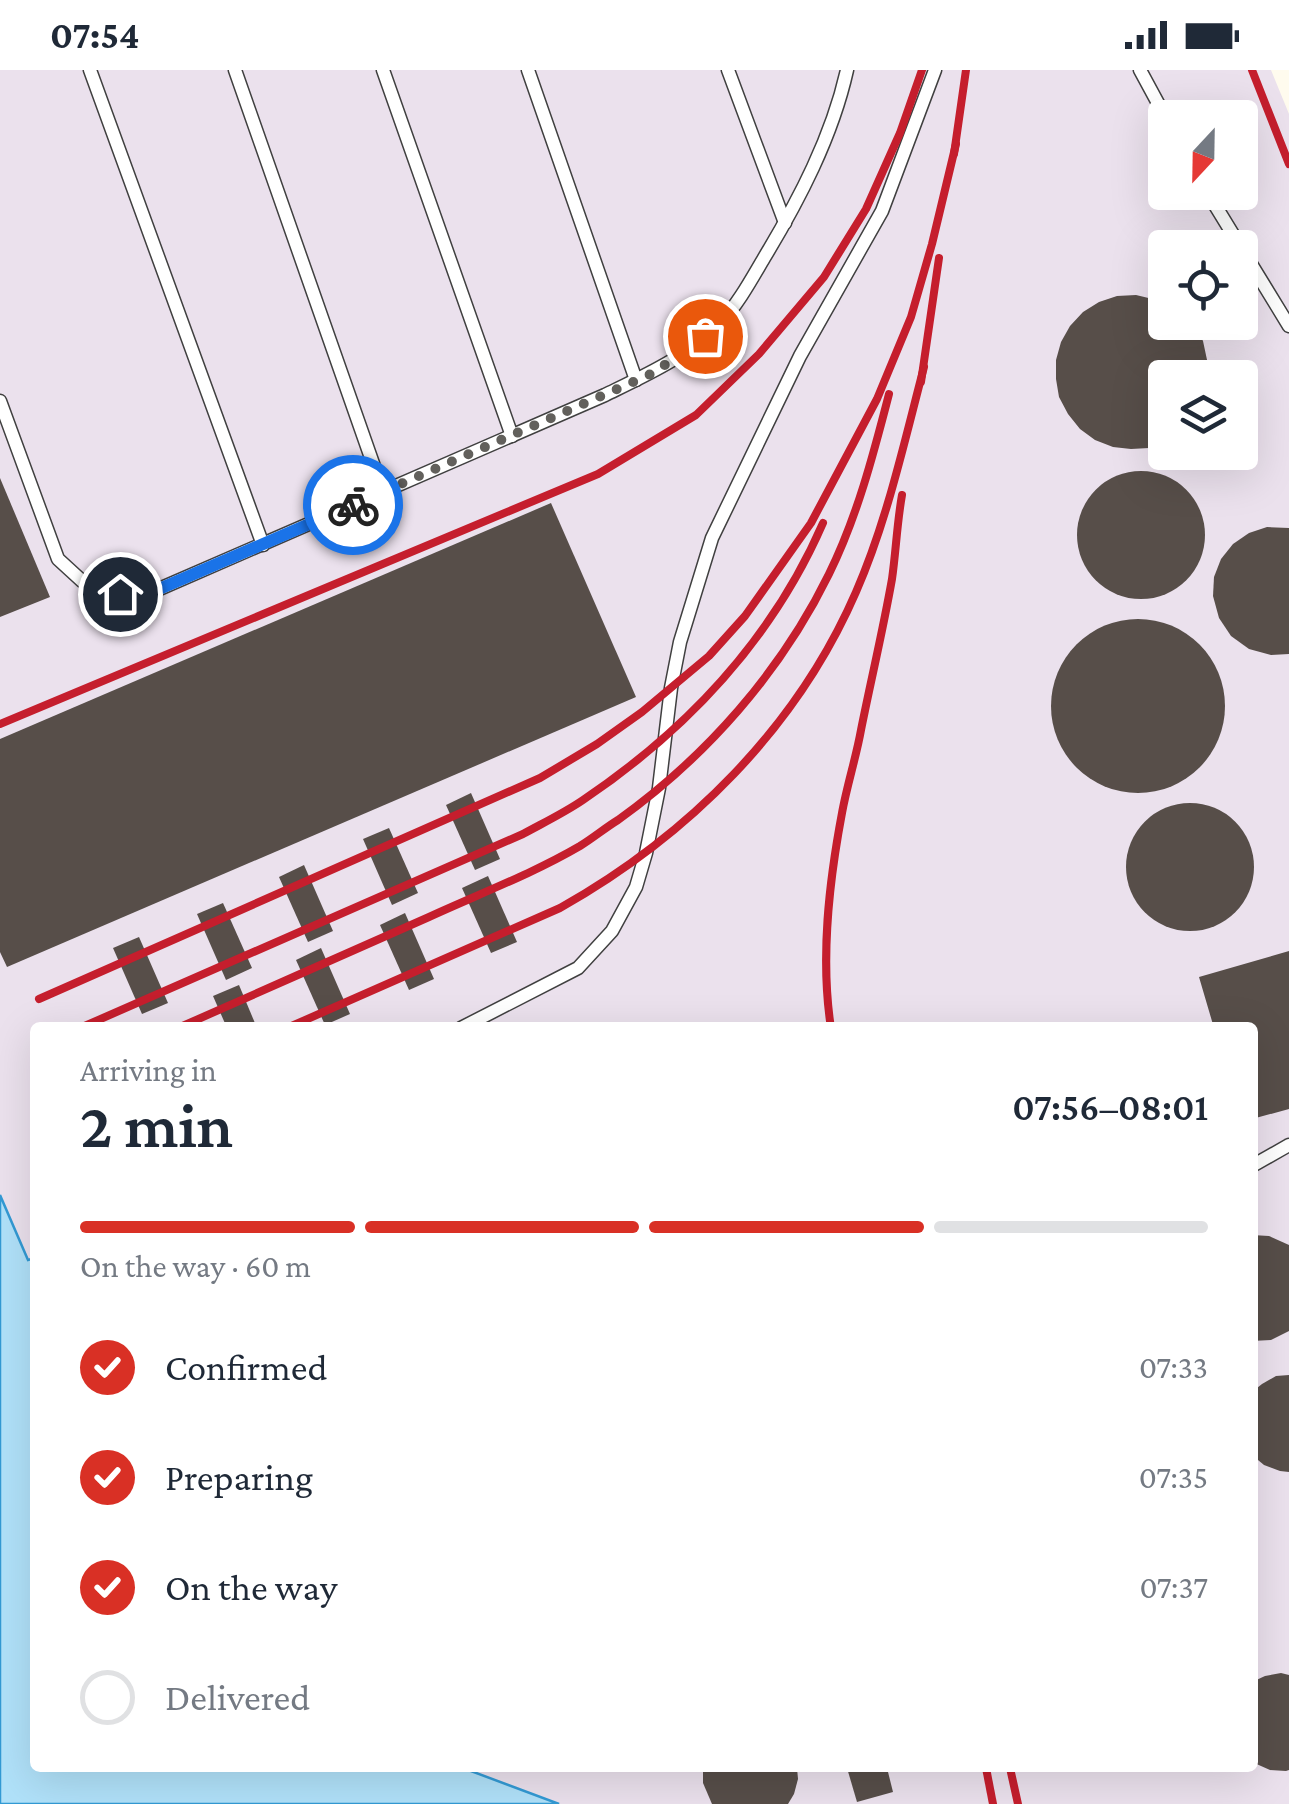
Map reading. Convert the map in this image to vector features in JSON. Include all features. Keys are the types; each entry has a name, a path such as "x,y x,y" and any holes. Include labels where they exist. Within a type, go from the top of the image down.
{"lane":[{"path":"90,70 263,545"},
{"path":"234,70 382,492"},
{"path":"383,70 512,436"},
{"path":"528,70 636,380"},
{"path":"728,70 785,224"},
{"path":"0,401 58,558 82,581 120,594 150,593 649,375 688,350 722,322 785,224 840,101 847,70"},
{"path":"473,1022 578,968 612,931 636,887 659,788 680,642 712,538 800,356 882,211 935,70"},
{"path":"1140,70 1156,100"},
{"path":"1218,210 1289,326"},
{"path":"1258,1163 1289,1146"}],"shaded area":[{"path":"0,70 1271,70 1289,114 1289,1804 560,1804 474,1772 1258,1772 1258,1022 30,1022 30,1260 0,1195"}],"water":[{"path":"0,1195 30,1259 30,1772 474,1772 559,1804 0,1804"}],"building":[{"path":"1117,296 1148,298 1148,340 1203,341 1207,360 1148,360 1148,448 1113,447 1095,440 1080,429 1059,397 1056,360 1070,326 1083,312"},
{"path":"1141,471 1165,476 1186,490 1200,511 1205,535 1200,559 1186,580 1165,594 1141,599 1117,594 1096,580 1082,559 1077,535 1082,511 1096,490 1117,476"},
{"path":"0,478 50,597 0,617"},
{"path":"551,503 636,697 7,967 0,952 0,739"},
{"path":"1267,527 1289,528 1289,654 1271,655 1249,649 1231,636 1219,618 1213,596 1214,577 1221,559 1233,544"},
{"path":"1138,619 1171,626 1200,644 1218,673 1225,706 1218,739 1200,768 1171,786 1138,793 1105,786 1076,768 1058,739 1051,706 1058,673 1076,644 1105,626"},
{"path":"471,793 500,859 475,870 446,805"},
{"path":"1190,803 1214,808 1235,822 1249,843 1254,867 1249,891 1235,912 1214,926 1190,931 1166,926 1145,912 1131,891 1126,867 1131,843 1145,822 1166,808"},
{"path":"389,828 418,893 392,905 363,839"},
{"path":"304,865 333,931 308,942 279,877"},
{"path":"488,876 517,942 491,953 462,888"},
{"path":"223,903 252,968 226,980 197,914"},
{"path":"405,913 434,979 409,990 380,925"},
{"path":"139,937 168,1003 142,1014 113,948"},
{"path":"321,948 350,1014 324,1022 296,960"},
{"path":"1289,951 1289,1109 1258,1117 1258,1022 1212,1022 1199,977"},
{"path":"239,985 254,1022 224,1022 213,996"},
{"path":"1258,1235 1289,1245 1289,1331 1271,1340 1258,1341"},
{"path":"1289,1375 1289,1472 1258,1460 1258,1387 1276,1376"},
{"path":"1289,1675 1286,1771 1258,1765 1258,1679"},
{"path":"703,1772 797,1772 798,1779 788,1804 712,1804"},
{"path":"848,1772 888,1772 893,1792 857,1802"}],"railway":[{"path":"0,724 598,474 696,415 759,354 824,277 866,209 900,133 922,70"},
{"path":"954,154 966,70"},
{"path":"1252,70 1289,164"},
{"path":"39,999 540,778 642,712 709,656 745,616 811,523 877,399 911,317 956,144"},
{"path":"921,382 939,258"},
{"path":"301,1022 560,908 652,847 734,774 803,689 856,592 886,510 924,367"},
{"path":"192,1022 562,856 618,820 681,769 764,678 810,610 848,531 889,394"},
{"path":"830,1022 826,947 833,866 892,579 902,495"},
{"path":"94,1022 523,834 583,800 657,743 723,678 779,605 823,523"},
{"path":"987,1772 993,1804"},
{"path":"1011,1772 1018,1804"}],"way so far":[{"path":"353,505 649,375 705,336"}],"route":[{"path":"120,594 150,593 353,505"}]}
